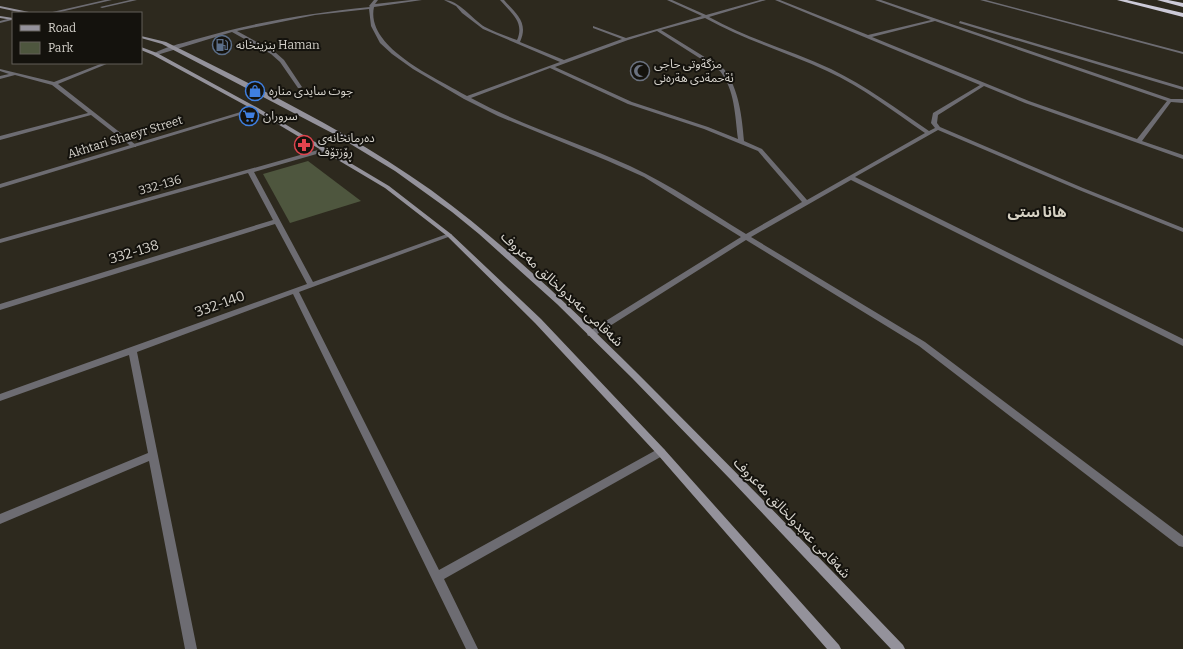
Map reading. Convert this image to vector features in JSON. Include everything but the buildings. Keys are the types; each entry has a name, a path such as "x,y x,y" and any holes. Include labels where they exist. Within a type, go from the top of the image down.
{"highway":[{"path":"1120,0 1183,15"},
{"path":"1160,0 1183,5"}],"main road":[{"path":"0,7 24,12"},
{"path":"0,17 12,19"},
{"name":"شەقامی عەبدولخالق مەعروف","path":"142,38 164,43 173,47 346,139 398,170 453,209 518,264 591,334 757,500 899,649"},
{"path":"142,49 155,54 256,109 387,187 449,235 538,321 661,452 835,649"}],"street":[{"path":"60,12 110,0"},
{"path":"98,8 134,0"},
{"path":"376,0 371,7 372,21 376,33 385,45 424,73 466,98 499,114 632,169 747,236 786,262 922,344 1183,542"},
{"path":"155,54 173,47 232,30 310,14 420,0"},
{"path":"446,0 457,4 464,12 484,28 565,62"},
{"path":"502,0 522,24 522,36 518,42"},
{"path":"669,0 704,16 729,30 829,70 860,86 928,133"},
{"path":"466,98 626,39 764,0"},
{"path":"777,0 983,85 1183,157"},
{"path":"877,0 908,12 1170,100 1183,101"},
{"path":"892,0 1034,45 1183,89"},
{"path":"982,0 1183,53"},
{"path":"0,22 12,19"},
{"path":"868,37 935,20"},
{"path":"594,27 626,39"},
{"path":"232,30 273,53 282,61 300,87"},
{"path":"658,30 710,64 722,70 727,75 733,90 741,141"},
{"path":"54,84 104,64"},
{"path":"551,67 630,103 741,141 760,150 806,203"},
{"path":"0,70 54,84 134,146"},
{"path":"0,78 15,74"},
{"path":"983,85 935,114 934,123 938,128 1081,189 1183,230"},
{"path":"1138,142 1170,100"},
{"name":"Akhtari Shaeyr Street","path":"0,186 256,109"},
{"path":"0,138 92,113"},
{"path":"591,334 747,236 938,128"},
{"name":"332-136","path":"0,241 325,150"},
{"path":"250,172 311,285"},
{"path":"852,178 1183,343"},
{"name":"332-138","path":"0,307 276,221"},
{"name":"332-140","path":"0,398 449,235"},
{"path":"294,291 472,649"},
{"path":"132,350 191,649"},
{"path":"437,577 661,452"},
{"path":"0,519 153,455"}],"green space":[{"path":"308,161 361,201 290,223 263,174"}],"place":[{"name":"بنزینخانە Haman","path":"222,45"},
{"name":"مزگةوتی حاجی ئةحمةدی هةرەنی","path":"640,71"},
{"name":"جوت سايدى مناره","path":"255,91"},
{"name":"سروران","path":"249,116"},
{"name":"دەرمانخانەی ڕۆزتۆف","path":"304,145"}],"district":[{"name":"هانا ستى","path":"1037,212"}]}
